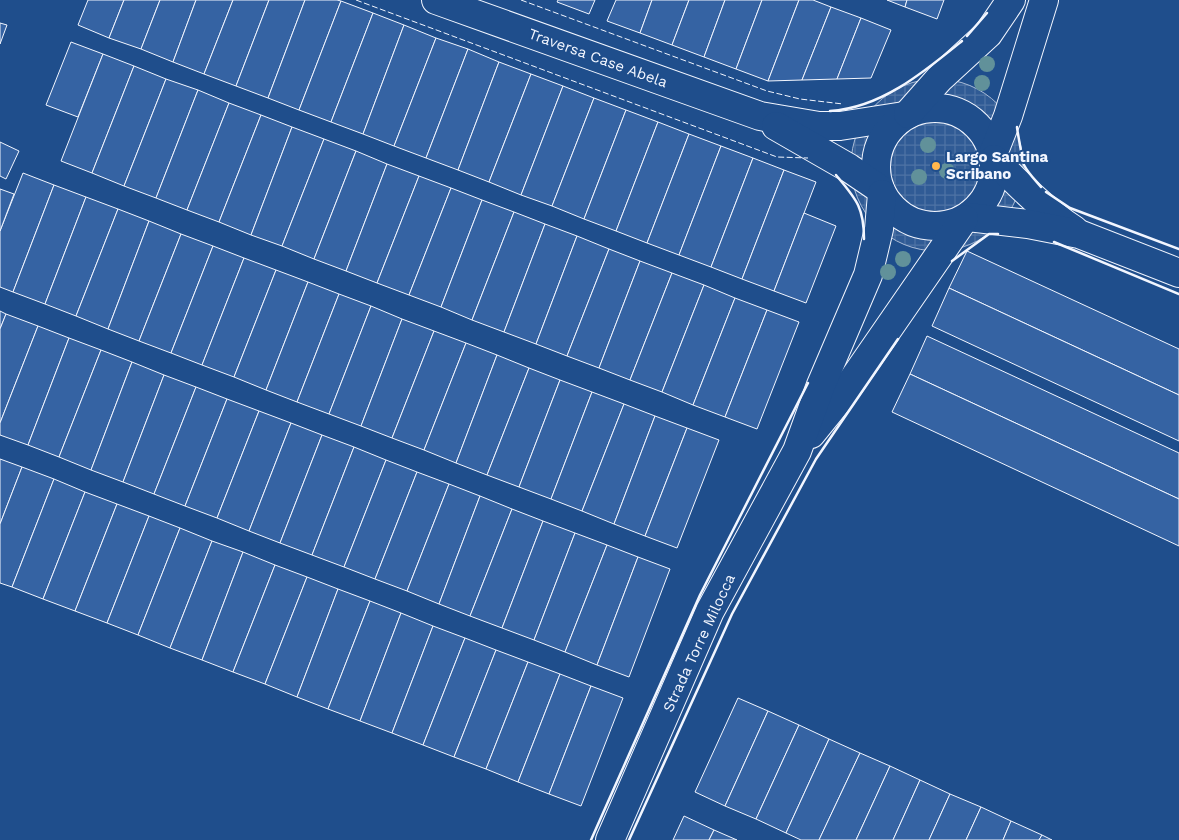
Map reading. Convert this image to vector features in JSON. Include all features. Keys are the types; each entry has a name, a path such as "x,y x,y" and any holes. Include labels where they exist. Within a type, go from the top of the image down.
{"street":[{"name":"Traversa Case Abela","path":"436,0 760,116"},
{"path":"1011,0 988,34 939,78 906,115 891,126 882,140 876,156 876,173 881,191 891,207 903,217 917,224 949,225 966,218 1028,224 1079,234 1179,273"},
{"path":"797,451 841,397 966,218 980,206 989,192 993,182 994,157 1044,0"},
{"path":"760,116 819,126 840,126 906,115 921,109 948,109 960,113 972,120 982,130 989,141 994,157 1039,204 1056,219 1079,234"},
{"path":"760,116 849,168 881,191"},
{"path":"797,451 821,384 868,275 879,229 881,191"},
{"name":"Strada Torre Milocca","path":"610,840 710,611 797,451"}],"shaded area":[{"name":"Largo Santina Scribano","path":"945,79 962,82 978,89 992,98 1004,110 1020,140 1023,165 1022,182 1017,198 1004,220 992,232 962,248 929,251 912,248 896,241 882,232 870,220 854,190 851,157 854,140 861,124 870,110 882,98 912,82"}],"building":[{"path":"88,0 124,0 109,38 78,25"},
{"path":"124,0 160,0 141,49 109,38"},
{"path":"160,0 196,0 173,62 141,49"},
{"path":"196,0 233,0 204,74 173,62"},
{"path":"233,0 269,0 236,86 204,74"},
{"path":"269,0 305,0 268,98 236,86"},
{"path":"305,0 341,1 299,110 268,98"},
{"path":"558,0 595,0 589,14 557,2"},
{"path":"616,0 652,0 640,33 607,21"},
{"path":"652,0 689,0 672,45 640,33"},
{"path":"689,0 725,0 704,57 672,45"},
{"path":"725,0 762,0 736,69 704,57"},
{"path":"762,0 799,0 768,81 736,69"},
{"path":"799,0 813,0 831,7 802,80 768,81"},
{"path":"887,0 907,0 905,7"},
{"path":"907,0 944,0 937,19 905,7"},
{"path":"341,1 373,13 331,122 299,110"},
{"path":"831,7 861,18 837,79 802,80"},
{"path":"373,13 404,25 363,134 331,122"},
{"path":"861,18 891,30 871,78 837,79"},
{"path":"0,23 7,25 0,44"},
{"path":"404,25 436,38 394,146 363,134"},
{"path":"436,38 468,49 426,158 394,146"},
{"path":"71,42 103,54 78,117 46,105"},
{"path":"468,49 499,62 458,170 426,158"},
{"path":"103,54 134,66 92,173 61,161"},
{"path":"499,62 531,74 489,182 458,170"},
{"path":"134,66 166,79 124,186 92,173"},
{"path":"531,74 563,86 521,195 489,182"},
{"path":"166,79 198,90 156,198 124,186"},
{"path":"563,86 594,98 552,206 521,195"},
{"path":"198,90 229,103 187,210 156,198"},
{"path":"594,98 626,110 584,219 552,206"},
{"path":"229,103 261,115 219,222 187,210"},
{"path":"626,110 658,122 616,231 584,219"},
{"path":"261,115 292,127 251,235 219,222"},
{"path":"658,122 689,134 647,243 616,231"},
{"path":"292,127 324,139 282,246 251,235"},
{"path":"689,134 721,146 679,255 647,243"},
{"path":"324,139 356,151 314,259 282,246"},
{"path":"0,142 19,151 6,179 0,176"},
{"path":"721,146 753,158 711,267 679,255"},
{"path":"356,151 387,164 346,271 314,259"},
{"path":"753,158 784,170 742,279 711,267"},
{"path":"387,164 419,176 377,283 346,271"},
{"path":"784,170 816,182 774,291 742,279"},
{"path":"23,173 54,185 13,292 0,287 0,231"},
{"path":"419,176 451,188 409,295 377,283"},
{"path":"54,185 86,197 45,304 13,292"},
{"path":"451,188 482,200 441,307 409,295"},
{"path":"0,189 14,194 0,231"},
{"path":"86,197 118,209 76,316 45,304"},
{"path":"482,200 514,212 472,320 441,307"},
{"path":"118,209 149,221 108,329 76,316"},
{"path":"514,212 545,224 504,332 472,320"},
{"path":"804,213 836,226 806,303 774,291"},
{"path":"149,221 181,234 139,341 108,329"},
{"path":"545,224 577,236 536,344 504,332"},
{"path":"181,234 213,246 171,353 139,341"},
{"path":"577,236 609,249 567,356 536,344"},
{"path":"213,246 244,258 202,365 171,353"},
{"path":"609,249 640,261 599,368 567,356"},
{"path":"967,251 1179,349 1179,395 949,288"},
{"path":"244,258 276,270 234,377 202,365"},
{"path":"640,261 672,273 630,380 599,368"},
{"path":"276,270 308,282 266,390 234,377"},
{"path":"672,273 704,285 662,392 630,380"},
{"path":"308,282 339,294 297,402 266,390"},
{"path":"704,285 735,298 693,405 662,392"},
{"path":"949,288 1179,395 1179,441 932,326"},
{"path":"339,294 371,306 329,414 297,402"},
{"path":"735,298 767,310 725,417 693,405"},
{"path":"371,306 402,319 361,426 329,414"},
{"path":"767,310 799,322 757,429 725,417"},
{"path":"0,311 6,314 0,329"},
{"path":"6,314 38,326 0,423 0,329"},
{"path":"402,319 434,331 392,438 361,426"},
{"path":"38,326 69,338 28,445 0,435 0,423"},
{"path":"434,331 466,343 424,450 392,438"},
{"path":"927,336 1179,453 1179,499 910,374"},
{"path":"69,338 101,350 59,457 28,445"},
{"path":"466,343 497,355 456,463 424,450"},
{"path":"101,350 132,362 91,470 59,457"},
{"path":"497,355 529,368 487,475 456,463"},
{"path":"132,362 164,375 123,482 91,470"},
{"path":"529,368 560,380 519,487 487,475"},
{"path":"910,374 1179,499 1179,546 892,412"},
{"path":"164,375 196,387 154,494 123,482"},
{"path":"560,380 592,392 551,499 519,487"},
{"path":"196,387 227,399 185,506 154,494"},
{"path":"592,392 624,404 582,511 551,499"},
{"path":"227,399 259,411 217,518 185,506"},
{"path":"624,404 655,416 614,524 582,511"},
{"path":"259,411 291,423 249,531 217,518"},
{"path":"655,416 687,428 645,536 614,524"},
{"path":"291,423 322,435 280,543 249,531"},
{"path":"687,428 719,440 677,548 645,536"},
{"path":"322,435 354,447 312,555 280,543"},
{"path":"354,447 386,460 344,567 312,555"},
{"path":"0,459 22,467 0,524"},
{"path":"386,460 417,472 375,579 344,567"},
{"path":"22,467 54,479 12,587 0,583 0,524"},
{"path":"417,472 449,484 407,591 375,579"},
{"path":"54,479 85,492 43,599 12,587"},
{"path":"449,484 480,496 439,604 407,591"},
{"path":"85,492 117,504 75,611 43,599"},
{"path":"480,496 512,509 470,616 439,604"},
{"path":"117,504 149,516 107,623 75,611"},
{"path":"512,509 543,521 502,628 470,616"},
{"path":"149,516 180,528 138,635 107,623"},
{"path":"543,521 575,533 534,640 502,628"},
{"path":"180,528 212,541 170,648 138,635"},
{"path":"575,533 607,545 565,652 534,640"},
{"path":"212,541 243,552 202,660 170,648"},
{"path":"607,545 638,557 597,665 565,652"},
{"path":"243,552 275,565 233,672 202,660"},
{"path":"638,557 670,569 629,677 597,665"},
{"path":"275,565 307,577 265,684 233,672"},
{"path":"307,577 338,589 297,697 265,684"},
{"path":"338,589 370,601 328,709 297,697"},
{"path":"370,601 401,613 360,721 328,709"},
{"path":"401,613 433,626 392,733 360,721"},
{"path":"433,626 465,638 423,745 392,733"},
{"path":"465,638 496,650 454,757 423,745"},
{"path":"496,650 528,662 486,769 454,757"},
{"path":"528,662 560,674 518,782 486,769"},
{"path":"560,674 591,686 549,794 518,782"},
{"path":"591,686 623,698 581,806 549,794"},
{"path":"738,698 768,711 725,806 695,792"},
{"path":"768,711 799,725 756,819 725,806"},
{"path":"799,725 829,739 786,833 756,819"},
{"path":"829,739 860,753 819,840 801,840 786,833"},
{"path":"860,753 890,766 856,840 819,840"},
{"path":"890,766 920,780 893,840 856,840"},
{"path":"920,780 950,794 929,840 893,840"},
{"path":"950,794 981,807 966,840 929,840"},
{"path":"981,807 1011,821 1003,840 966,840"},
{"path":"684,816 714,830 709,840 673,840"},
{"path":"1011,821 1042,835 1039,840 1003,840"},
{"path":"714,830 737,840 709,840"},
{"path":"1042,835 1052,840 1039,840"}],"fence":[{"path":"356,0 777,157 808,158"},
{"path":"521,0 767,91 800,99 843,104"}],"wall":[{"path":"967,36 987,13"},
{"path":"830,111 849,108 884,96 933,65 962,41"},
{"path":"1017,127 1024,165 1041,187"},
{"path":"836,175 858,204 864,228 864,239"},
{"path":"1046,192 1070,208 1179,249"},
{"path":"952,261 989,234 998,234"},
{"path":"1054,242 1179,294"},
{"path":"629,840 732,614 816,459 898,339"},
{"path":"591,840 700,595 808,383"}],"place":[{"name":"Largo Santina Scribano","path":"936,166"}]}
